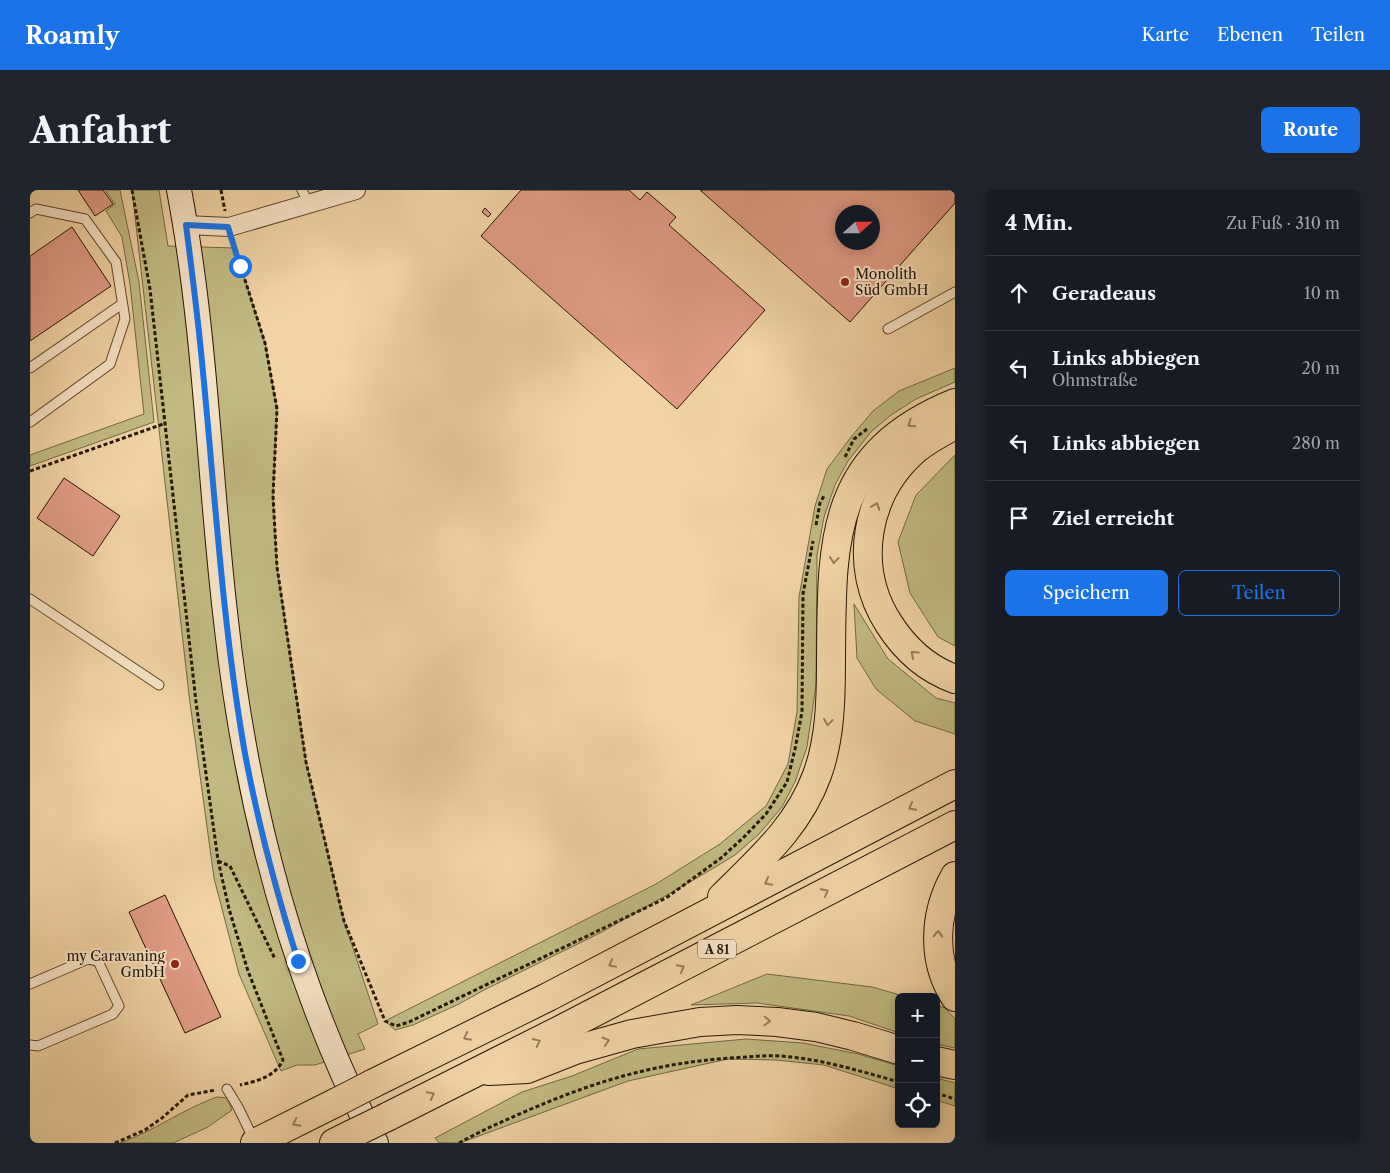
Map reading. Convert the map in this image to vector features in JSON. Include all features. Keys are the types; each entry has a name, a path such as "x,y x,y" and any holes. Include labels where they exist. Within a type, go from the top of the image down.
{"highway":[{"path":"702,917 769,852 786,832 803,806 817,775 825,745 829,715 832,577 842,516 852,490 869,462 884,445 922,417 955,403"},
{"path":"955,425 916,449 890,478 878,500 871,522 867,546 869,572 874,593 882,614 895,634 913,654 932,668 955,679"},
{"name":"A 81","path":"255,1143 702,917 955,784"},
{"name":"A 81","path":"354,1140 388,1117 955,825"},
{"path":"955,876 941,909 938,952 944,975 955,997"},
{"path":"477,1071 527,1069 575,1050 632,1034 700,1022 736,1020 778,1022 816,1027 895,1049"},
{"path":"940,1062 955,1065"}],"street":[{"path":"179,190 186,225 200,342 226,622 244,749 281,908 298,961 339,1066 354,1140"},
{"path":"186,225 228,227 306,197 356,190"}],"lane":[{"path":"30,213 36,209 85,219 116,262 125,319 110,364 30,422"},
{"path":"888,329 955,292"},
{"path":"30,368 122,304"},
{"path":"30,598 159,684"},
{"path":"30,984 88,959 98,961 119,1006 113,1014 38,1046 30,1045"},
{"path":"227,1089 238,1106 255,1143"}],"path":[{"path":"115,1143 145,1130 188,1095 227,1089 265,1078 280,1068 283,1060 248,971 229,909 218,860 196,702 150,289 132,190"},
{"path":"228,227 265,343 277,409 274,496 277,567 306,762 344,921 385,1021 396,1026 409,1022 666,898 720,858 766,814 786,782 802,712 803,594 813,537"},
{"path":"30,470 166,423"},
{"path":"843,460 854,439 869,428"},
{"path":"815,529 820,504 828,489"},
{"path":"459,1143 490,1126 562,1096 621,1076 653,1068 702,1060 779,1056 839,1065 895,1081"},
{"path":"940,1094 955,1099"}],"shaded area":[{"path":"105,190 120,190 139,282 154,422 30,466 30,455 144,414 130,284 122,237 106,211 115,204"},
{"path":"132,190 159,190 168,246 235,248 265,343 277,409 273,496 277,567 306,762 344,921 378,1024 358,1034 365,1049 315,1065 297,1065 281,1071 239,974 214,878 189,695"},
{"path":"955,368 955,382 916,399 891,415 871,432 848,461 835,485 824,517 817,555 816,685 807,747 795,782 782,807 759,834 735,855 702,875 600,933 459,1004 413,1025 395,1030 385,1021 656,884 720,844 766,806 788,764 797,712 799,597 815,506 827,469 873,411 899,391"},
{"path":"955,455 955,646 938,637 910,593 898,542 916,495"},
{"path":"854,604 888,659 936,698 955,703 955,734 915,721 876,689 857,658"},
{"path":"767,974 872,987 895,994 895,1032 849,1016 757,1003 691,1005"},
{"path":"940,1006 945,1008 955,1019 955,1048 940,1045"},
{"path":"746,1039 803,1043 858,1054 895,1065 895,1088 824,1065 776,1060 728,1059 628,1081 460,1143 439,1143 435,1138 522,1092 572,1076 638,1049"},
{"path":"940,1079 955,1083 955,1106 940,1101"},
{"path":"217,1097 227,1098 232,1110 208,1127 173,1143 120,1143 204,1102"}],"building":[{"path":"78,190 103,190 113,204 95,216"},
{"path":"521,190 629,190 640,200 647,192 676,217 669,225 765,310 677,409 481,236"},
{"name":"Monolith Süd GmbH","path":"700,190 955,190 955,203 850,322"},
{"path":"485,208 491,214 488,217 482,212"},
{"path":"72,227 111,286 30,341 30,256"},
{"path":"64,478 120,516 93,556 37,518"},
{"name":"my Caravaning GmbH","path":"165,895 221,1017 185,1033 129,912"}],"place":[{"name":"Monolith Süd GmbH","path":"845,282"},
{"name":"my Caravaning GmbH","path":"175,964"}],"route":[{"path":"240,266 228,227 186,225 200,342 226,622 244,749 267,854 281,908 298,961"}]}
